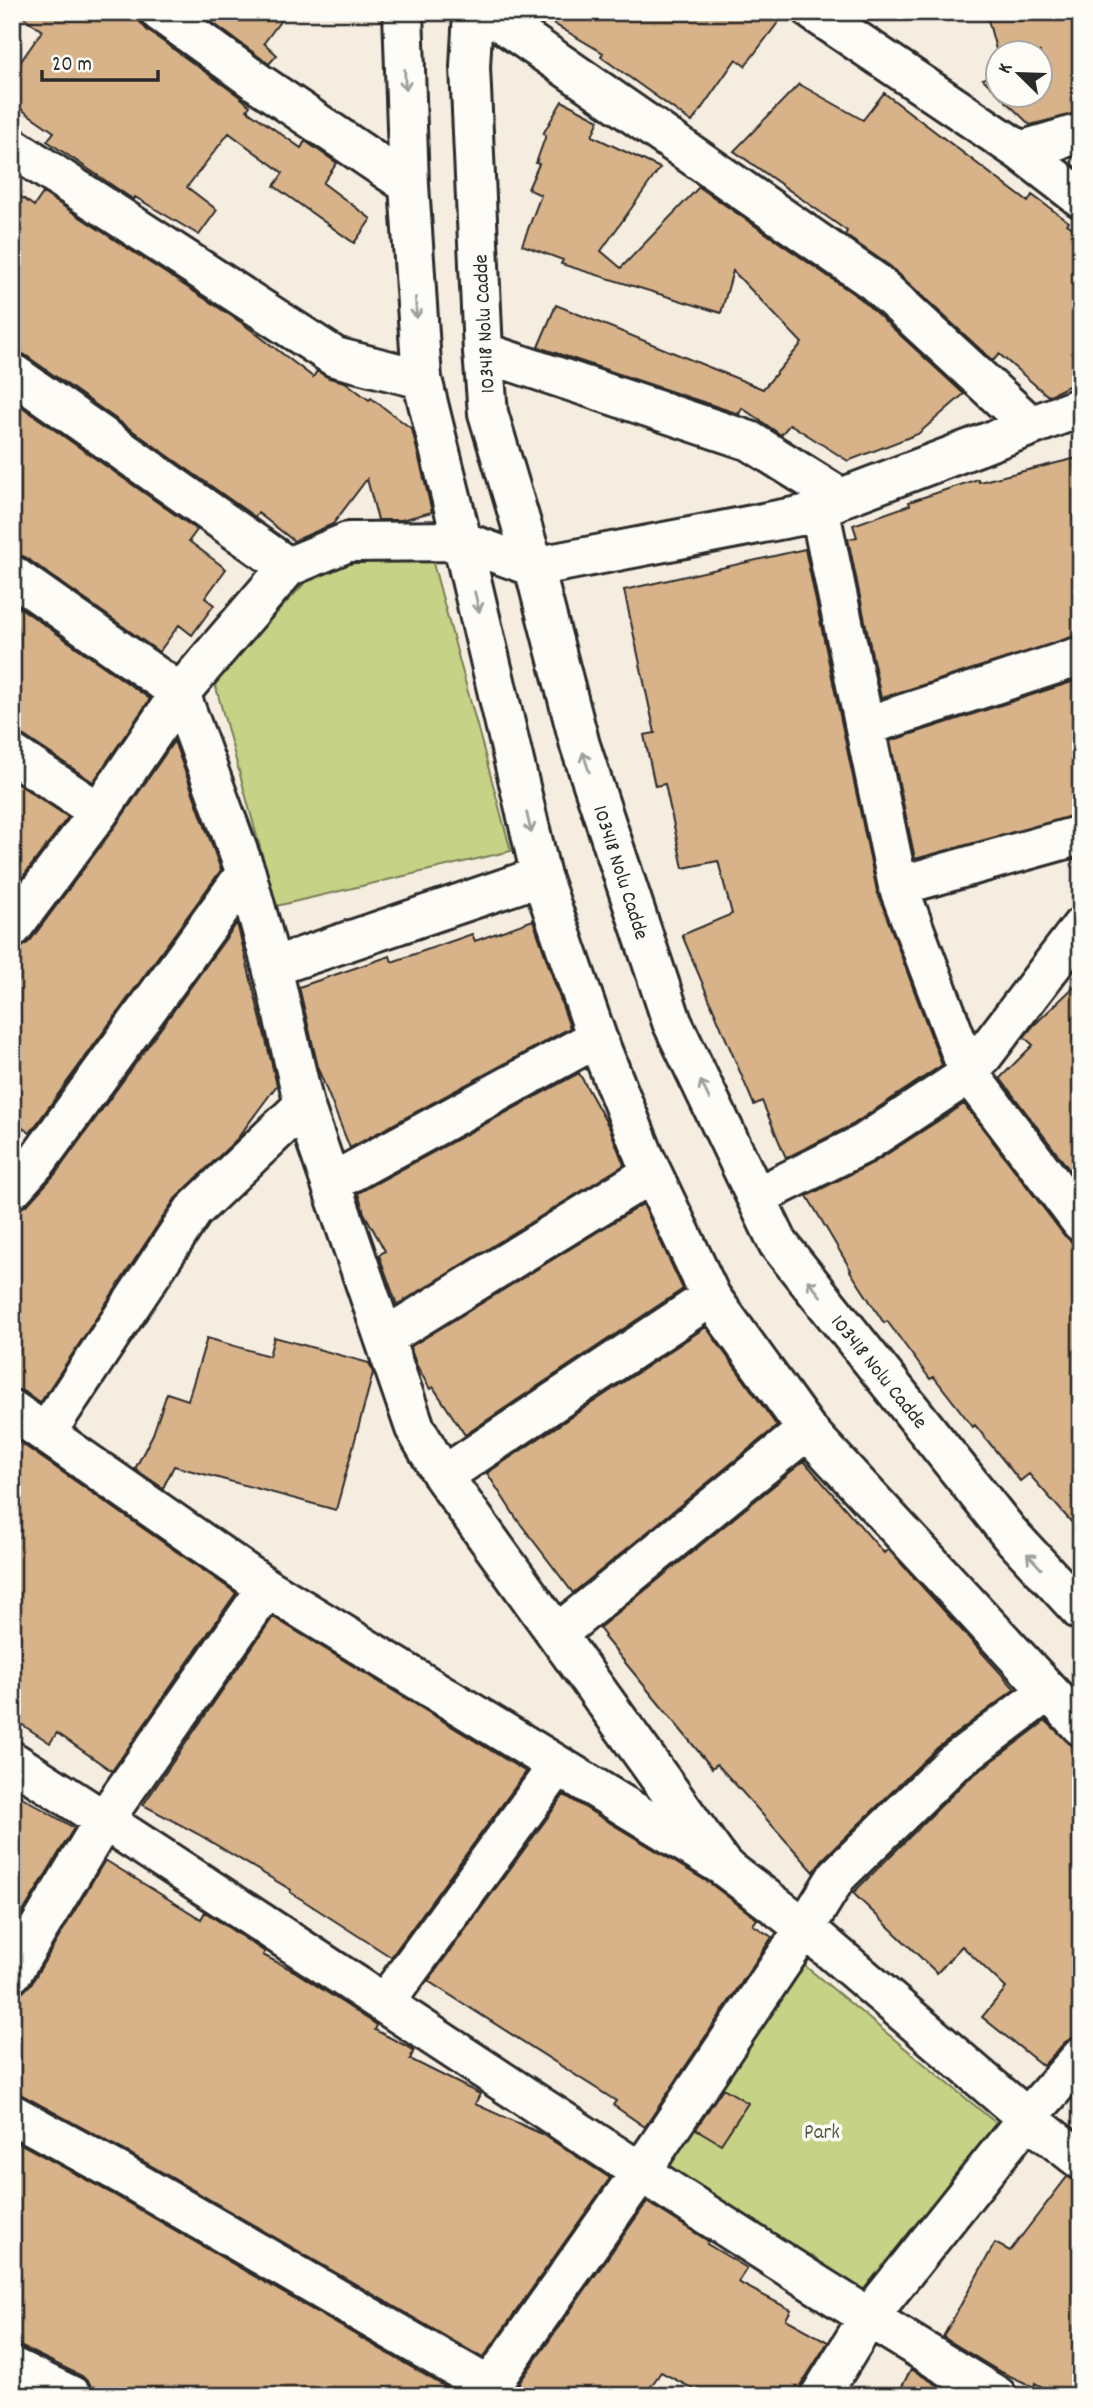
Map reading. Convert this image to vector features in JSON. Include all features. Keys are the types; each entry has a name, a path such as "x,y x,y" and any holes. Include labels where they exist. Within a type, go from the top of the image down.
{"street":[{"path":"160,12 257,82 409,185"},
{"path":"403,12 409,185 422,379 541,876 597,1038 652,1173 711,1297 807,1430 1081,1726"},
{"name":"103418 Nolu Cadde","path":"473,12 470,67 488,413 534,567 580,745 672,1022 778,1242 1009,1532 1081,1611"},
{"path":"486,12 875,282 1031,426"},
{"path":"817,13 1020,151 1081,198"},
{"path":"1020,151 1081,133"},
{"path":"12,147 335,357 422,379"},
{"path":"483,352 750,441 831,505 866,726 898,886 969,1074 1081,1222"},
{"path":"12,373 288,567"},
{"path":"12,928 99,812 180,693 288,567 348,542 462,541 534,567 831,505 1081,407"},
{"path":"12,575 180,693 246,873 272,967 304,1105 415,1428 443,1476 723,1866"},
{"path":"866,726 1081,656"},
{"path":"12,754 99,812"},
{"path":"898,886 1081,835"},
{"path":"12,1189 25,1151 246,873"},
{"path":"272,967 541,876"},
{"path":"756,1197 863,1144 969,1074 1081,927"},
{"path":"331,1183 597,1038"},
{"path":"46,1433 193,1211 304,1105"},
{"path":"384,1338 652,1173"},
{"path":"443,1476 711,1297"},
{"path":"12,1410 267,1588 723,1866 806,1928 1027,2118 1081,2160"},
{"path":"557,1634 807,1430"},
{"path":"12,1973 104,1820 267,1588"},
{"path":"12,2114 120,2173 487,2391 640,2173 806,1928 837,1876 952,1764 1048,1690"},
{"path":"12,1761 640,2173 868,2318 997,2396"},
{"path":"384,2004 557,1767"},
{"path":"820,2396 868,2318 1027,2118 1081,2057"},
{"path":"12,2367 72,2396"}],"green space":[{"path":"429,548 511,851 276,906 214,680 316,571"},
{"name":"Park","path":"793,1956 996,2123 867,2300 658,2164"}],"building":[{"path":"17,12 139,12 140,22 147,30 240,97 250,106 247,110 301,148 305,141 337,163 323,183 371,219 354,243 274,186 283,173 229,133 187,187 217,210 199,235 135,197 134,200 47,141 54,132 12,103 12,74 42,31"},
{"path":"198,12 287,12 264,43 277,55 269,64"},
{"path":"534,12 786,12 745,66 736,59 692,122 601,57 603,53"},
{"path":"986,12 1075,12 1081,35 1081,112 1030,125 1012,108 1054,108 1054,38 993,38"},
{"path":"799,84 863,120 884,93 1028,202 1032,195 1081,234 1081,380 1048,396 999,354 993,361 890,266 845,235 847,231 734,151"},
{"path":"562,101 599,120 592,136 660,168 601,251 621,268 699,187 861,299 964,394 918,434 848,461 790,424 781,435 742,408 739,414 538,347 556,305 763,389 802,343 733,271 721,313 561,264 563,260 522,245 541,195 528,189 539,164 536,163 546,135 543,134"},
{"path":"12,190 34,206 43,193 242,323 313,377 317,371 329,378 345,382 412,429 432,512 401,520 378,520 367,479 333,524 294,541 258,513 255,517 25,355 12,350"},
{"path":"12,400 197,530 189,541 226,569 205,598 214,605 192,635 179,625 159,652 25,557 12,553"},
{"path":"1081,457 1081,635 881,698 848,539 857,537 853,525 910,505 909,502 978,479 979,482"},
{"path":"805,549 877,891 942,1065 852,1125 786,1158 762,1101 754,1105 682,935 732,914 718,861 683,868 665,784 655,786 644,735 655,733 624,590"},
{"path":"12,602 150,699 93,782 24,736 12,732"},
{"path":"1081,679 1081,814 915,859 890,741"},
{"path":"174,741 221,870 30,1133 12,1121 12,949 21,948 30,941 117,824"},
{"path":"12,780 68,817 12,891"},
{"path":"533,920 570,1028 350,1148 319,1071 299,987 390,956 392,962 472,934 475,941"},
{"path":"237,923 277,1085 237,1139 175,1199 40,1403 25,1392 12,1388 12,1210 28,1204 56,1173"},
{"path":"1081,980 1081,1185 1000,1078 1033,1045 1024,1037 1033,1026"},
{"path":"579,1073 610,1129 624,1165 397,1305 379,1255 385,1251 364,1213 358,1193"},
{"path":"964,1104 1064,1235 1072,1242 1081,1243 1081,1533 1029,1474 1020,1481 934,1377 930,1379 887,1321 884,1323 850,1271 807,1196 875,1162"},
{"path":"643,1204 683,1289 465,1435 433,1387 430,1389 410,1347"},
{"path":"706,1327 777,1426 573,1593 516,1518 487,1473"},
{"path":"274,1337 369,1363 373,1373 336,1510 174,1466 163,1488 135,1469 153,1434 167,1393 188,1400 207,1338 269,1356"},
{"path":"12,1437 236,1593 112,1771 57,1733 50,1743 12,1718"},
{"path":"804,1461 884,1553 888,1549 1015,1689 937,1748 822,1860 814,1872 717,1764 712,1768 599,1628"},
{"path":"273,1617 526,1772 391,1957 290,1892 291,1890 198,1834 143,1805"},
{"path":"1044,1722 1081,1754 1081,2031 1065,2042 1043,2066 982,2017 1006,1988 962,1946 937,1973 853,1893 966,1781"},
{"path":"12,1791 74,1828 12,1930"},
{"path":"564,1795 711,1884 757,1919 753,1925 772,1937 645,2127 613,2105 616,2101 428,1981"},
{"path":"105,1860 201,1919 205,1912 265,1952 263,1955 294,1971 377,2025 375,2030 414,2050 410,2059 480,2094 475,2104 542,2134 610,2178 483,2358 131,2154 12,2092 12,1995 23,1992 31,1984"},
{"path":"723,2088 748,2103 721,2144 696,2129"},
{"path":"12,2139 109,2192 461,2396 94,2396 90,2384 82,2376 22,2347 12,2345"},
{"path":"1067,2177 1081,2181 1081,2396 1059,2396 1035,2383 1034,2387 997,2370 943,2337 995,2243 1010,2251"},
{"path":"647,2202 747,2268 738,2282 791,2310 786,2319 828,2342 801,2385 798,2396 707,2396 661,2372 644,2396 510,2396"},
{"path":"911,2369 955,2396 897,2396"}]}
